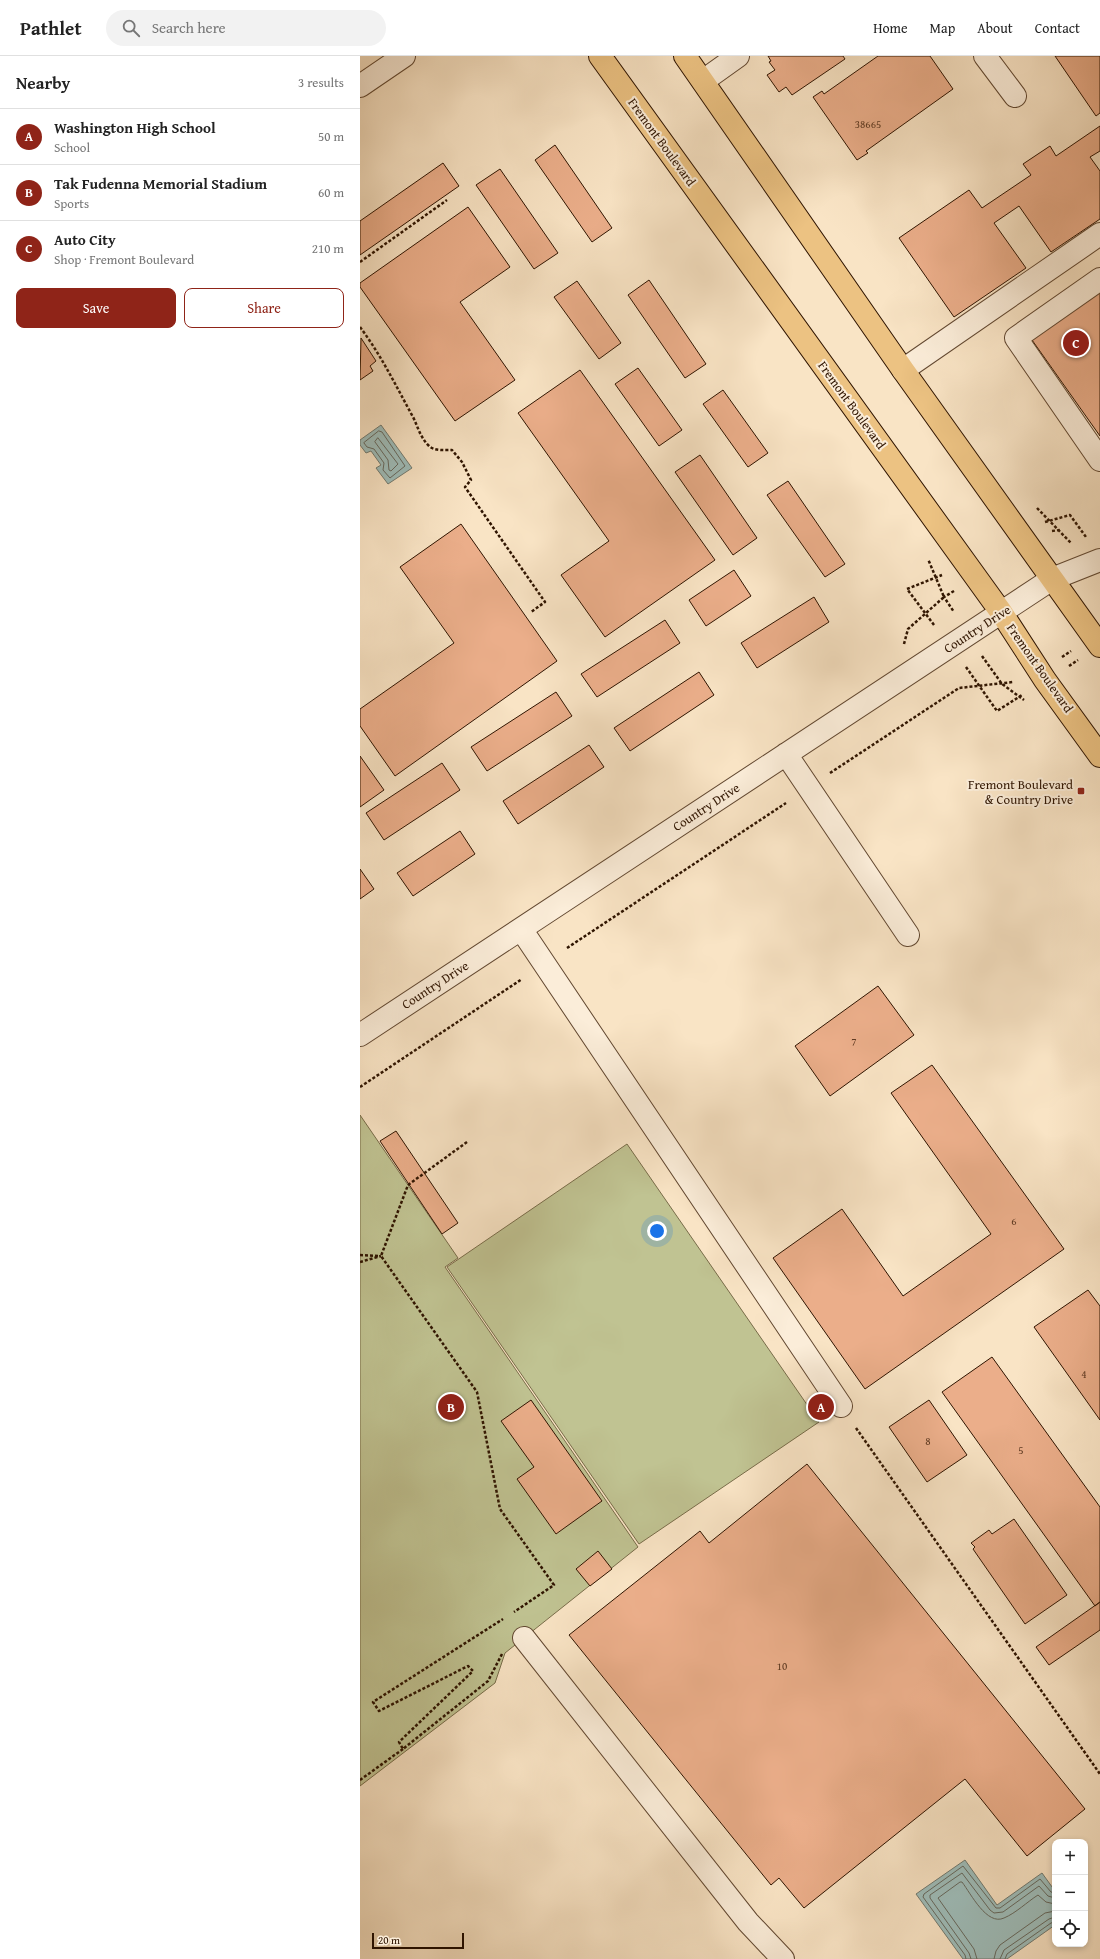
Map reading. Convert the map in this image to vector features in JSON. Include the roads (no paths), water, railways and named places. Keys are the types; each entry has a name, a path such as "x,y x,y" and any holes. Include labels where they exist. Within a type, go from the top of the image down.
{"main road":[{"name":"Fremont Boulevard","path":"600,56 1001,612 1040,671 1100,756"},
{"path":"685,56 903,370 1096,641"}],"street":[{"path":"360,86 404,56"},
{"path":"703,81 738,56"},
{"path":"985,56 1015,96"},
{"path":"903,370 1100,234"},
{"path":"1100,279 1016,338 1100,460"},
{"name":"Country Drive","path":"360,1035 1052,579 1100,560"},
{"path":"786,754 908,935"},
{"path":"521,929 841,1406"},
{"path":"524,1638 748,1922 783,1959"}],"water":[{"path":"381,425 412,468 388,484 376,468 381,465 371,451 366,453 360,445 360,440"},
{"path":"965,1860 997,1905 1042,1873 1052,1887 1052,1927 1007,1959 963,1959 916,1894"}],"place":[{"name":"Auto City","path":"1076,343"},
{"name":"Fremont Boulevard & Country Drive","path":"1081,791"},
{"name":"Tak Fudenna Memorial Stadium","path":"451,1407"},
{"name":"Washington High School","path":"821,1407"}]}
